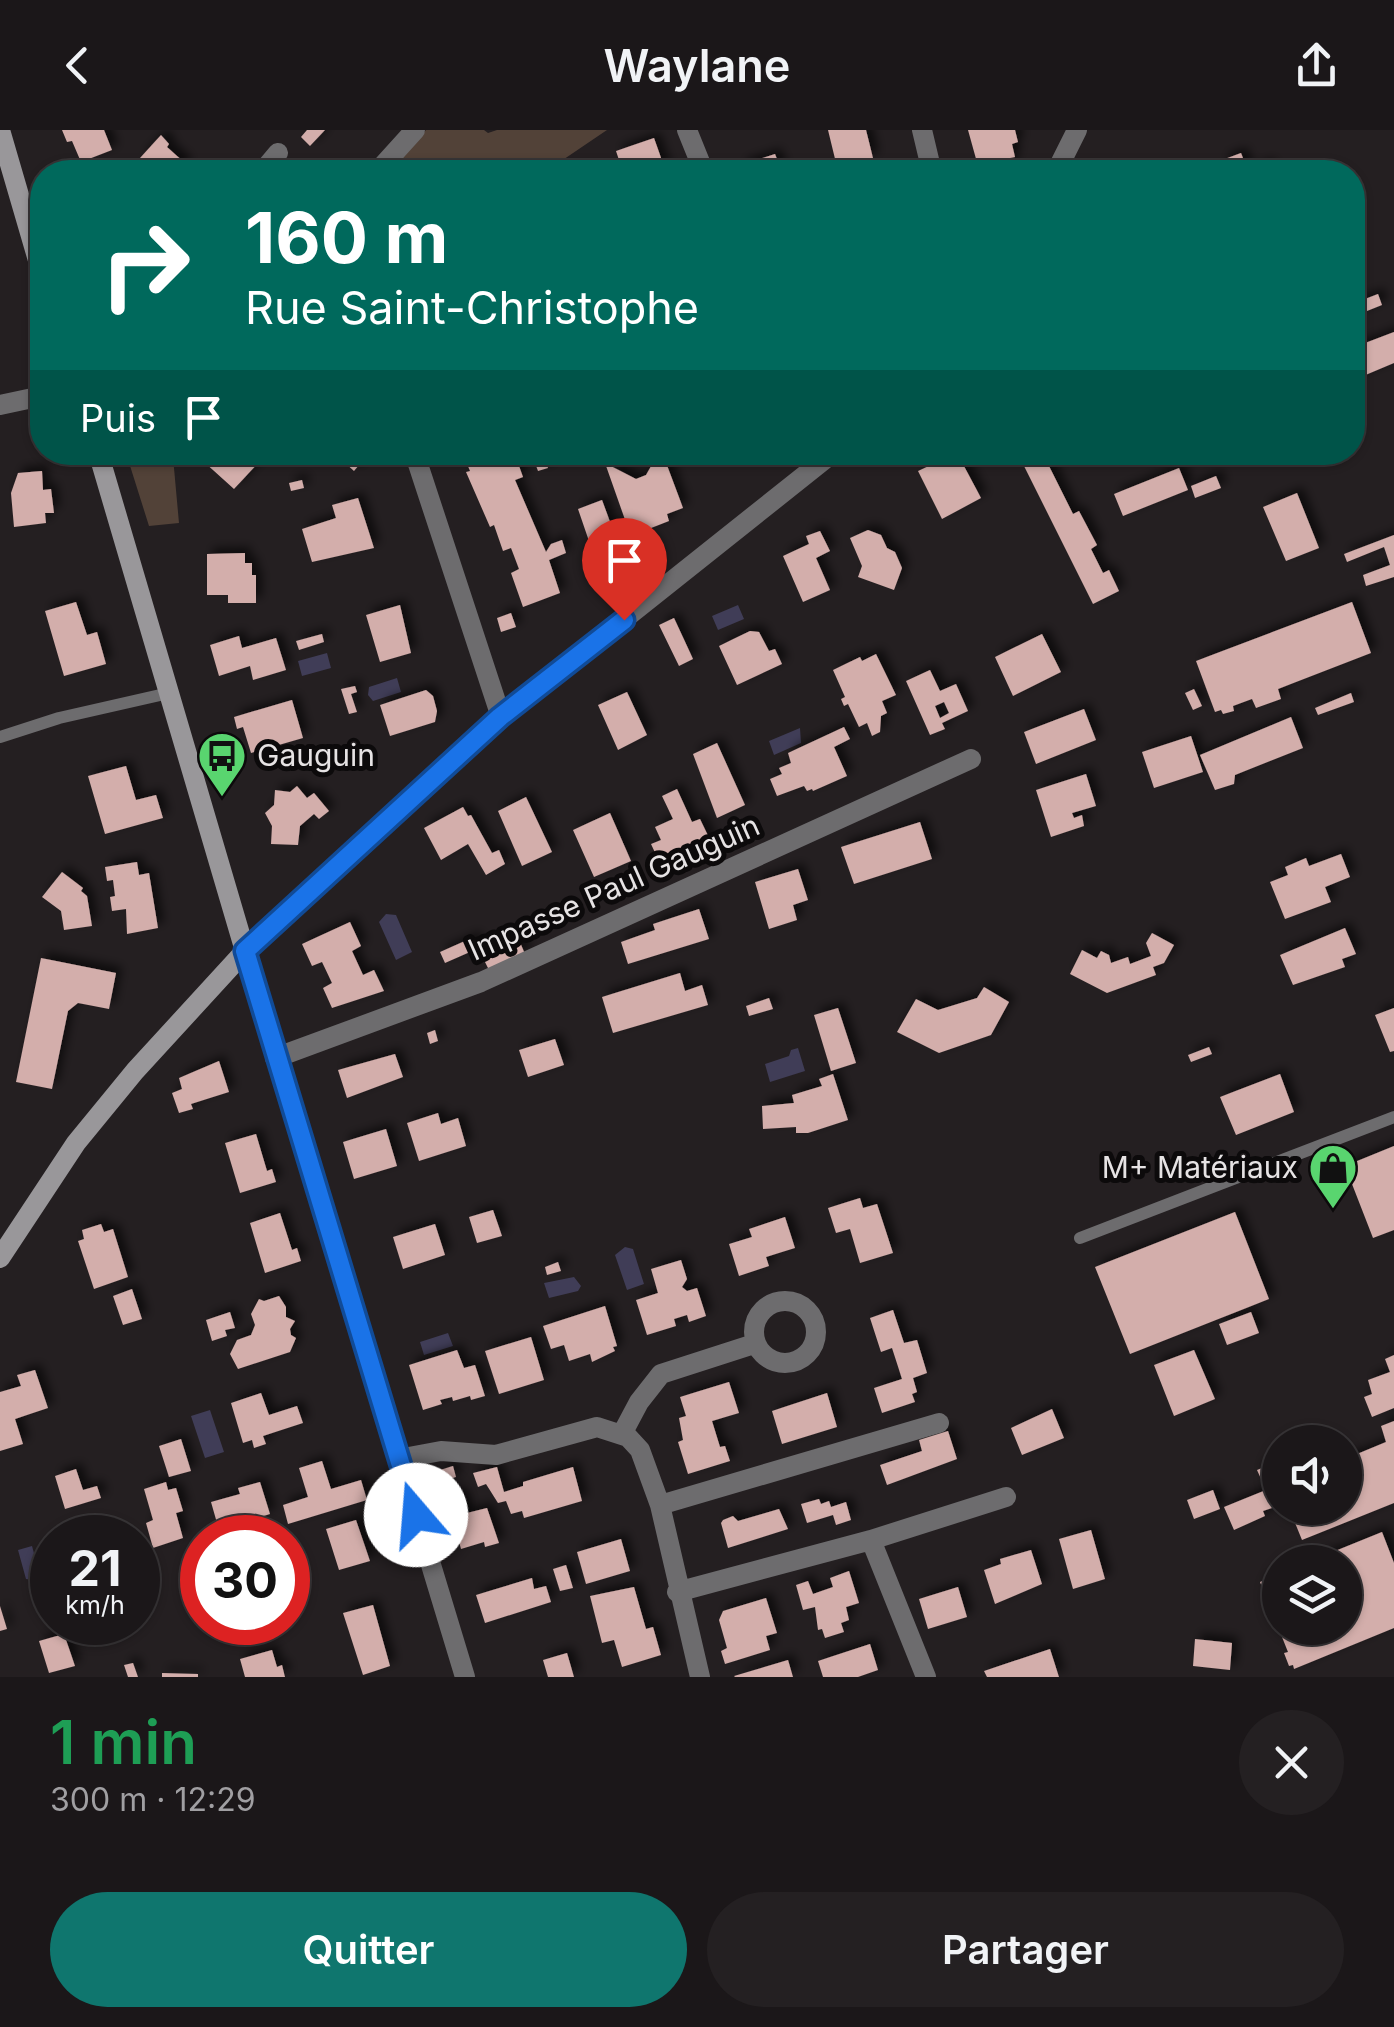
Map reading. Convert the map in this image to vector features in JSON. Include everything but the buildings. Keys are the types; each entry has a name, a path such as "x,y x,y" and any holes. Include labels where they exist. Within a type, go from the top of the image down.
{"street":[{"path":"0,130 30,233"},
{"path":"389,160 415,130"},
{"path":"688,130 699,160"},
{"path":"922,130 929,160"},
{"path":"1062,160 1077,130"},
{"path":"272,160 278,153"},
{"path":"0,405 30,399"},
{"path":"102,465 275,1058 465,1677"},
{"path":"418,465 500,717"},
{"path":"806,465 809,475"},
{"path":"0,1258 76,1143 135,1071 245,951 500,717 820,465"},
{"name":"Impasse Paul Gauguin","path":"275,1058 481,982 971,759"},
{"path":"622,1434 639,1402 661,1374 754,1344"},
{"path":"660,1506 940,1423"},
{"path":"398,1458 441,1450 496,1455 597,1427 622,1434 640,1450 660,1506 700,1677"},
{"path":"678,1592 871,1540 1006,1497"},
{"path":"871,1540 926,1677"}],"lane":[{"path":"0,737 58,718 169,693"},
{"path":"1080,1238 1394,1117"}],"shaded area":[{"path":"426,130 607,130 563,160 400,160"},
{"path":"130,465 174,465 179,523 149,526"},
{"path":"738,605 744,619 718,630 712,616"},
{"path":"327,653 331,668 302,676 298,661"},
{"path":"397,678 401,692 373,701 368,695 369,687"},
{"path":"800,728 801,743 774,755 769,741"},
{"path":"386,914 396,915 412,952 396,960 379,922"},
{"path":"798,1048 805,1071 770,1082 765,1064 789,1056 791,1050"},
{"path":"625,1247 633,1249 644,1284 627,1290 615,1255"},
{"path":"574,1277 581,1286 578,1291 549,1298 544,1283"},
{"path":"448,1333 453,1346 424,1355 420,1342"},
{"path":"210,1410 224,1452 205,1458 191,1416"},
{"path":"30,1547 30,1580 26,1579 18,1550"}],"place":[{"name":"Gauguin","path":"222,798"},
{"name":"M+ Matériaux","path":"1333,1210"}],"route":[{"path":"416,1515 245,951 500,717 624,620"}]}
